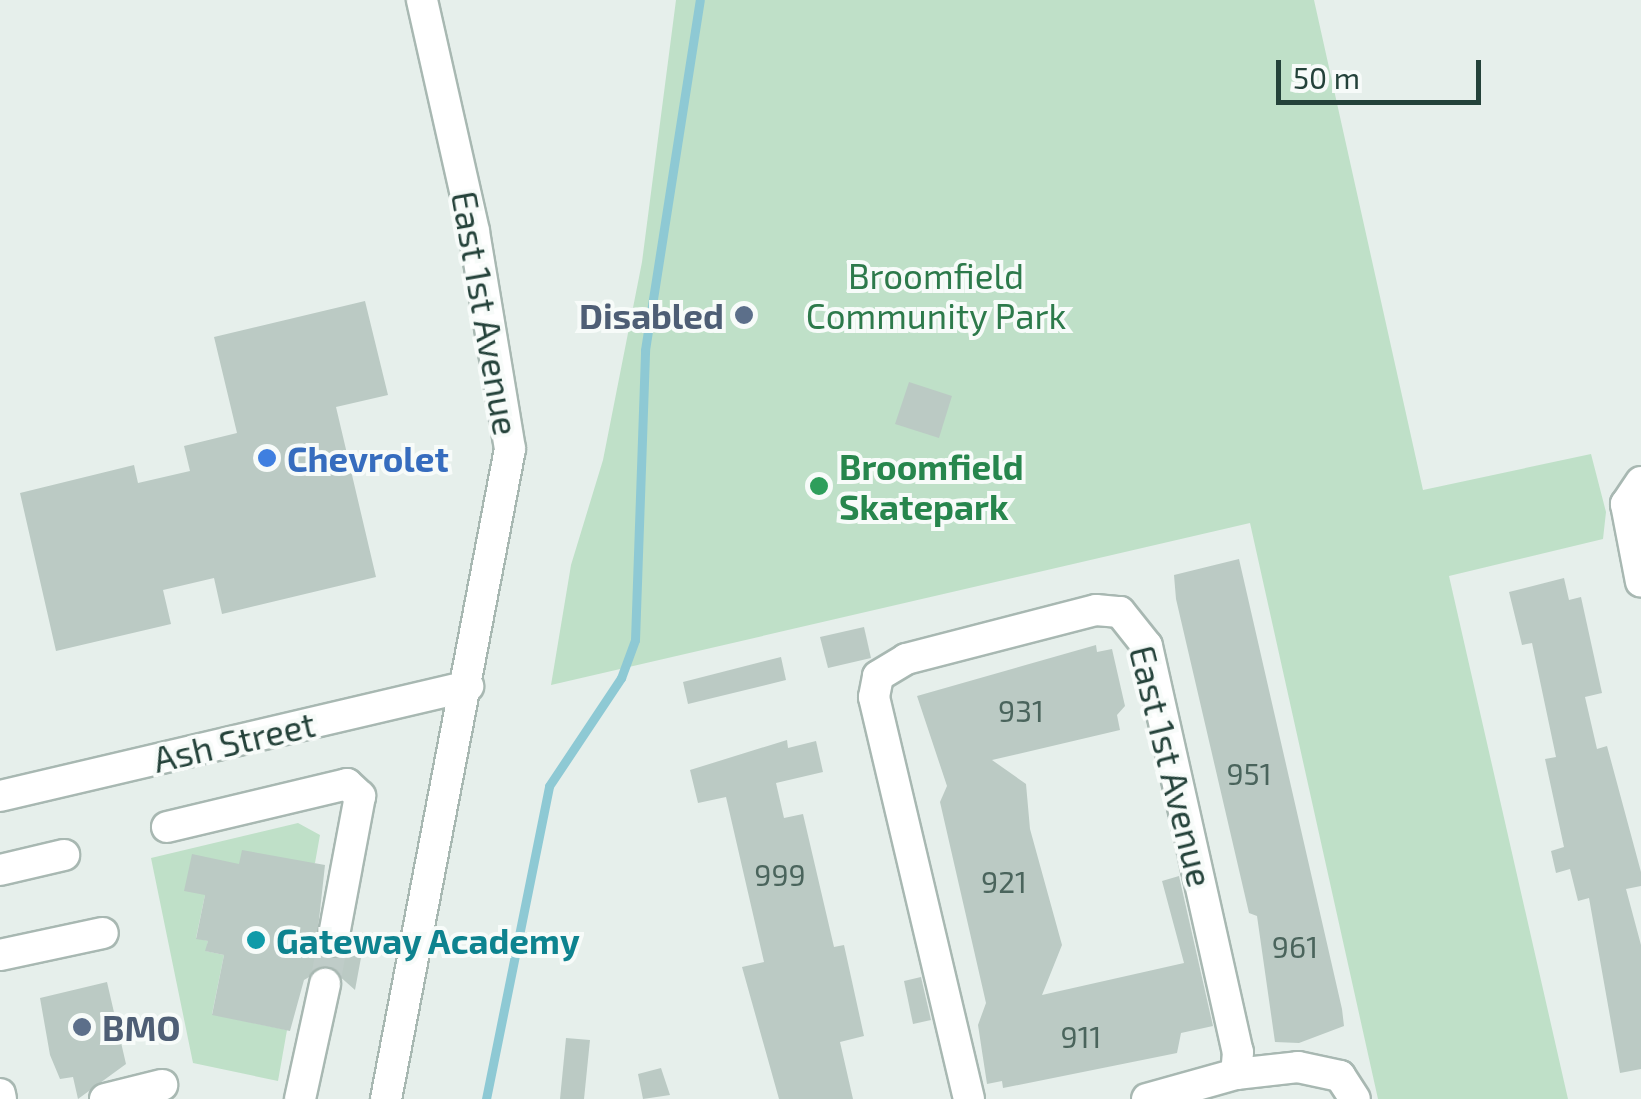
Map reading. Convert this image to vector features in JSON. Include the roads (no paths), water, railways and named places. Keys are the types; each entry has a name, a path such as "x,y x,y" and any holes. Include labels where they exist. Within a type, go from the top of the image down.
{"street":[{"name":"East 1st Avenue","path":"386,1099 468,686 510,449 474,231 422,0"},
{"path":"1635,486 1626,510 1641,582"},
{"name":"East 1st Avenue","path":"969,1099 874,697 878,676 906,659 1096,610 1120,612 1147,646 1238,1052 1236,1074"},
{"name":"Ash Street","path":"0,796 468,686"},
{"path":"167,827 347,784 360,796 333,940"},
{"path":"0,870 64,855"},
{"path":"0,955 104,933"},
{"path":"300,1099 325,984"},
{"path":"1148,1099 1236,1074 1319,1068 1340,1076 1355,1099"},
{"path":"104,1099 162,1085"}],"waterway":[{"path":"486,1099 549,786 621,678 635,640 645,350 700,0"}],"tunnel":[{"path":"325,984 333,940"}],"place":[{"name":"Disabled","path":"744,315"},
{"name":"Chevrolet","path":"267,458"},
{"name":"Broomfield Skatepark","path":"819,486"},
{"name":"Gateway Academy","path":"256,940"},
{"name":"BMO","path":"82,1027"}],"park label":[{"name":"Broomfield Community Park","path":"936,295"}]}
